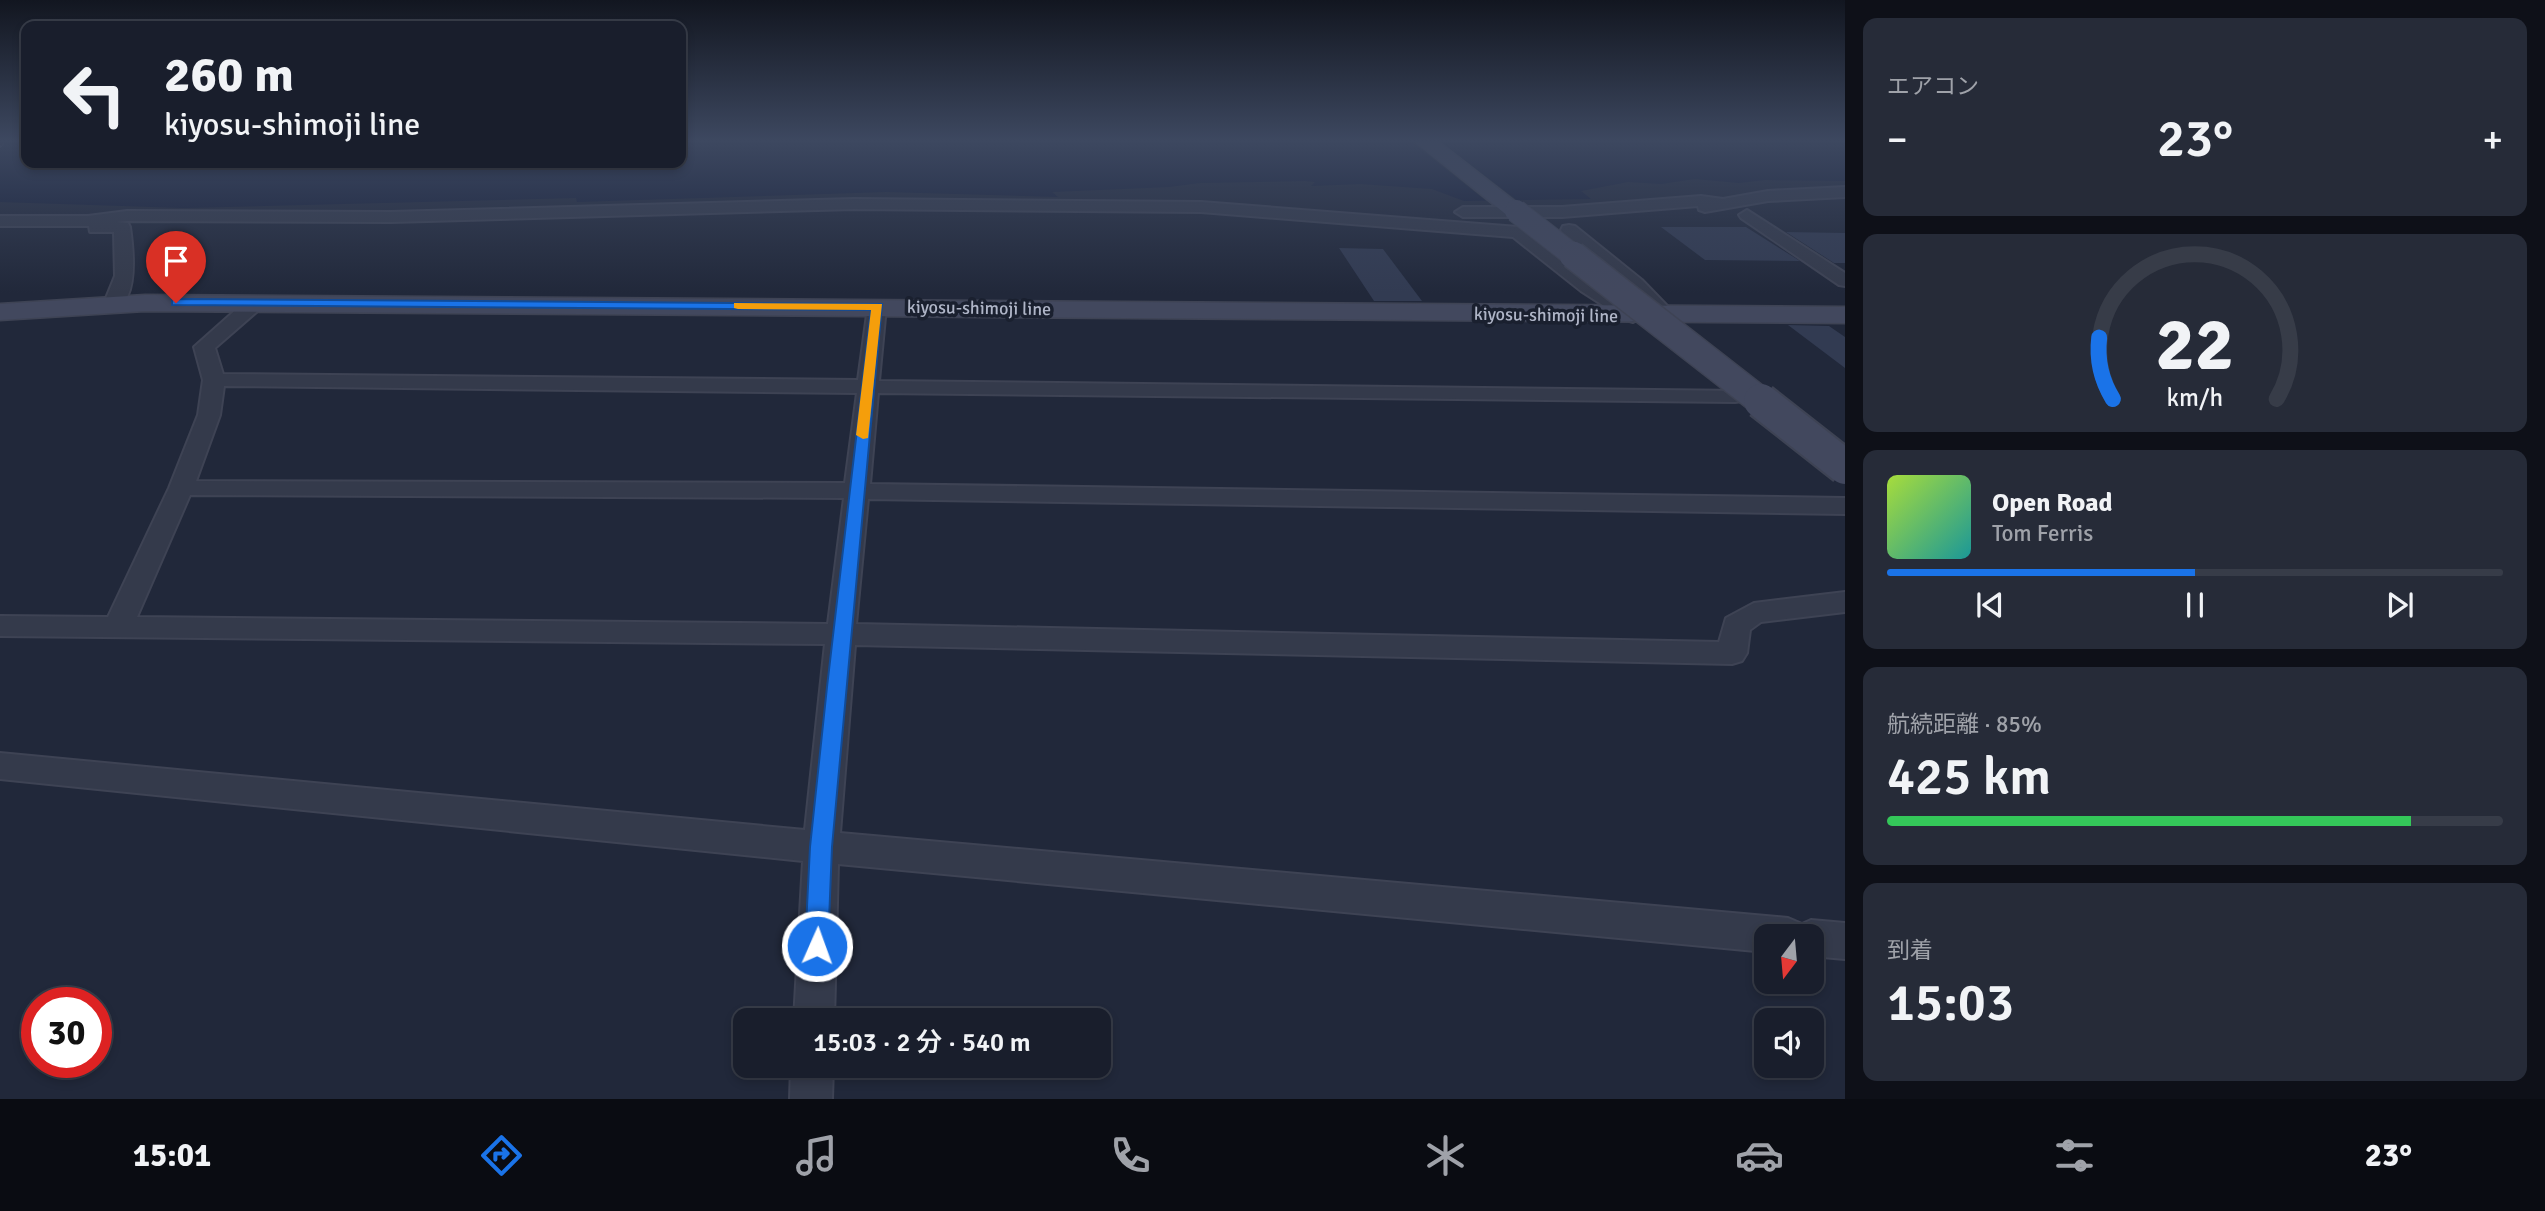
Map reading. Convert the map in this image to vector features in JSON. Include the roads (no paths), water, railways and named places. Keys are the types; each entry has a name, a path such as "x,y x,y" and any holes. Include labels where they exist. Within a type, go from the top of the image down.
{"main road":[{"path":"1490,191 1845,467"},
{"name":"kiyosu-shimoji line","path":"0,312 113,303 255,303 1633,316 1845,315"},
{"path":"1665,315 1845,449"},
{"path":"1633,316 1845,482"}],"street":[{"path":"1665,315 1636,284 1569,230 1768,197 1845,192"},
{"path":"1311,217 1320,209 1330,207 1562,212 1701,201 1723,204"},
{"path":"0,223 88,221 127,216 391,217 854,204 1200,207 1518,232 1587,287 1633,316"},
{"path":"1747,215 1845,281"},
{"path":"0,223 83,229 122,227 126,258 120,295 113,303"},
{"path":"117,629 181,488 209,415 214,380 204,347 255,303"},
{"path":"814,1008 821,847 877,307"},
{"path":"214,380 1735,396"},
{"path":"181,488 857,491 1845,506"},
{"path":"0,626 841,634 1732,653 1736,625 1754,613 1845,602"},
{"path":"0,765 821,847 1754,933"},
{"path":"1824,939 1845,941"},
{"path":"811,1099 812,1078"}],"water":[{"path":"0,191 1069,191 1052,192 1058,197 886,192 577,202 576,198 184,208 0,202"},
{"path":"1438,191 1581,191 1591,199 1464,201"}]}
